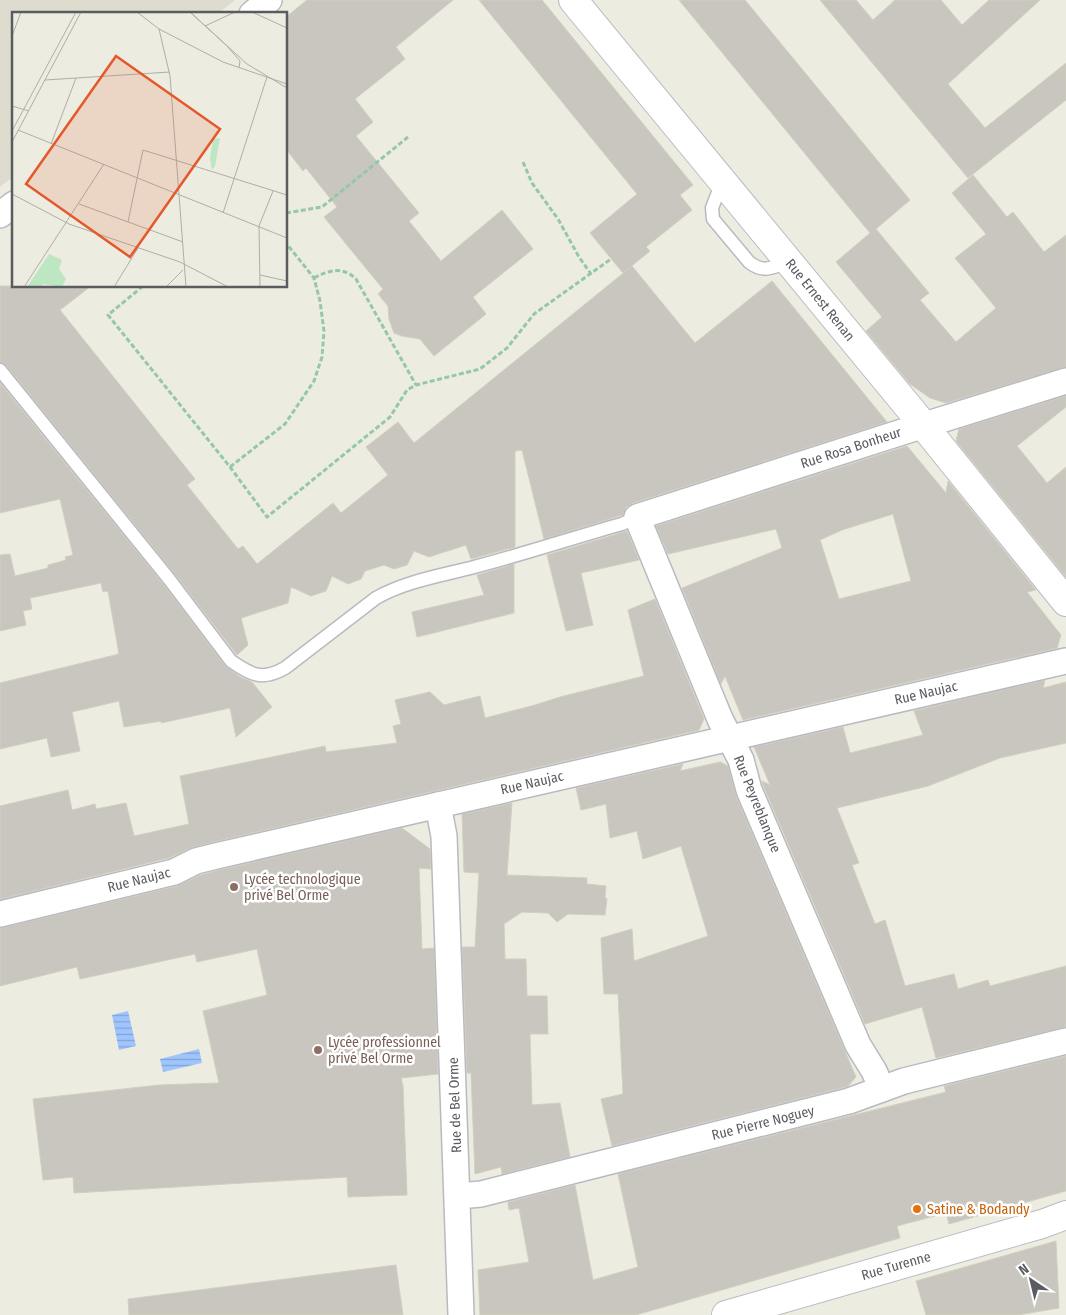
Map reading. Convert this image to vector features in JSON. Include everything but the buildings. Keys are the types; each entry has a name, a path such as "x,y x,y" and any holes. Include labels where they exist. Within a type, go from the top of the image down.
{"street":[{"path":"254,12 269,0"},
{"name":"Rue Ernest Renan","path":"573,0 1066,602"},
{"path":"0,215 12,206"},
{"name":"Rue Rosa Bonheur","path":"636,517 1066,381"},
{"name":"Rue Peyreblanque","path":"636,517 720,719 741,760 749,790 858,1045 874,1071 882,1089"},
{"name":"Rue Naujac","path":"0,914 174,872 206,858 1066,661"},
{"name":"Rue de Bel Orme","path":"438,805 444,836 461,1315"},
{"name":"Rue Pierre Noguey","path":"458,1196 481,1194 850,1101 904,1081 1066,1041"},
{"name":"Rue Turenne","path":"726,1315 1042,1224 1066,1215"}],"lane":[{"path":"0,370 169,579 231,661 245,671 259,676 273,674 284,668 376,598 391,589 622,524 636,517"}],"path":[{"path":"288,213 322,207 408,137"},
{"path":"523,162 532,183 558,219 579,257 591,274"},
{"path":"230,467 285,424 314,381 322,357 324,331 320,301 314,278 288,246"},
{"path":"140,288 108,315 230,467 267,517 390,417 407,390 416,385 480,369 507,348 534,314 611,259"},
{"path":"314,278 324,272 341,270 352,275 416,385"}],"shaded area":[{"path":"0,0 235,0 220,12 12,12 12,178 0,187"}],"water":[{"path":"128,1011 136,1046 119,1050 112,1015"},
{"path":"199,1049 202,1063 163,1072 160,1059"}],"place":[{"name":"Lycée technologique privé Bel Orme","path":"234,887"},
{"name":"Lycée professionnel privé Bel Orme","path":"318,1050"},
{"name":"Satine & Bodandy","path":"917,1209"}]}
